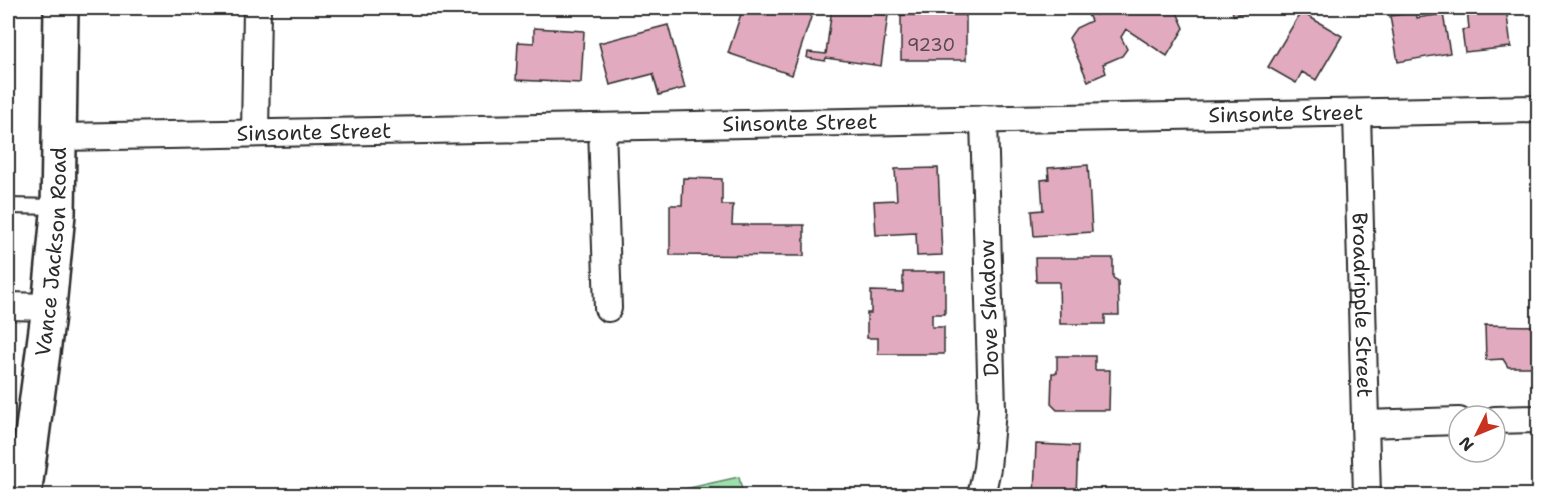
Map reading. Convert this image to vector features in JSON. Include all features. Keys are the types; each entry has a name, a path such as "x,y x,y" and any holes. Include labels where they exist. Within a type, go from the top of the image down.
{"main road":[{"name":"Vance Jackson Road","path":"24,495 50,307 58,207 61,8"}],"street":[{"path":"255,133 257,8"},
{"name":"Sinsonte Street","path":"60,137 1539,109"},
{"name":"Broadripple Street","path":"1357,113 1367,495"},
{"name":"Dove Shadow","path":"981,495 989,459 992,410 984,118"},
{"path":"602,127 608,308"},
{"path":"8,306 50,307"},
{"path":"1507,420 1539,419"},
{"path":"1365,424 1447,421"}],"lane":[{"path":"8,206 58,207"}],"green space":[{"path":"739,477 743,495 662,495 662,494"}],"building":[{"path":"452,8 493,8 493,13 452,14"},
{"path":"743,8 814,8 792,75 728,53"},
{"path":"832,8 856,8 856,11 888,15 881,66 826,58 825,61 807,58 808,52 826,54"},
{"path":"1085,8 1096,15 1101,8 1133,8 1142,13 1145,8 1175,8 1184,28 1167,56 1126,29 1121,37 1127,49 1122,56 1103,64 1106,73 1088,81 1069,38 1076,28 1091,21"},
{"path":"1232,8 1266,8 1266,9 1233,15"},
{"path":"1506,8 1511,47 1465,52 1462,30 1469,29 1467,9"},
{"path":"1301,12 1342,36 1316,80 1302,72 1296,83 1268,67"},
{"path":"1416,12 1417,18 1443,14 1450,53 1398,62 1390,16"},
{"path":"901,15 966,15 966,60 901,60"},
{"path":"668,25 685,88 659,95 653,74 610,85 599,43"},
{"path":"534,28 584,31 581,83 516,80 518,42 534,43"},
{"path":"1088,165 1092,232 1034,236 1032,211 1043,210 1041,180 1049,179 1048,168"},
{"path":"938,168 942,255 917,256 916,233 876,235 874,201 897,200 895,169"},
{"path":"683,178 722,179 722,205 733,205 732,225 804,225 804,256 670,255 670,205 682,205"},
{"path":"1035,258 1113,258 1113,278 1118,281 1119,315 1105,315 1105,324 1060,324 1059,282 1036,282"},
{"path":"903,272 945,272 945,314 932,314 932,327 944,327 944,354 878,354 878,338 867,338 867,313 871,313 871,291 903,292"},
{"path":"1485,325 1538,326 1538,367 1508,367 1503,359 1486,360"},
{"path":"1057,356 1095,356 1095,370 1110,370 1109,410 1057,410 1051,404 1052,373 1057,373"},
{"path":"1036,444 1078,446 1076,495 1100,496 1034,496"}]}
